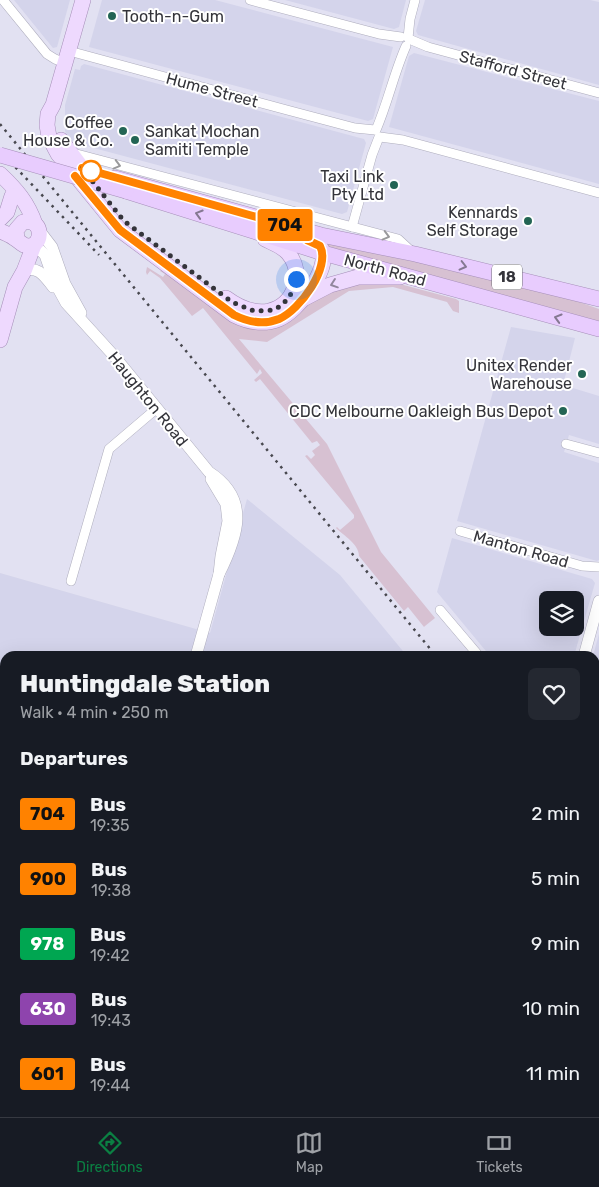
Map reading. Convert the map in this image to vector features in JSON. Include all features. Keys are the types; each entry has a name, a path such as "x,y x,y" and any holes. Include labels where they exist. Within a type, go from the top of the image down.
{"highway":[{"name":"North Road","path":"0,144 294,228 415,254 599,299"},
{"name":"North Road","path":"0,155 126,191 323,252 599,329"}],"main road":[{"path":"83,0 52,109 48,114 47,126 49,137 58,154 120,230 234,315 241,319 262,322 279,319 294,309 303,299 321,268 323,252 320,246 307,240 294,228"},
{"path":"52,109 55,114 58,135 70,153 133,229 232,302 254,311 270,311 284,303 292,293 296,279 296,267 284,250 246,229"},
{"name":"Haughton Road","path":"0,175 12,196 27,234"},
{"name":"Haughton Road","path":"0,175 25,200 27,234"},
{"path":"0,219 8,212 12,196"},
{"path":"0,224 27,234"},
{"path":"0,231 27,234"},
{"path":"9,296 24,271 27,234"},
{"path":"0,340 9,296 27,234"},
{"path":"303,299 330,285 358,277 417,278"}],"street":[{"name":"Hume Street","path":"3,0 47,54 54,59 67,57 403,140 599,193"},
{"name":"Stafford Street","path":"250,0 599,93"},
{"path":"352,227 415,0"},
{"name":"North Road","path":"70,153 398,239 415,254"},
{"path":"294,228 314,217"},
{"name":"Haughton Road","path":"27,234 45,255 53,278 64,300 88,325 208,472 233,516 197,651"},
{"name":"Haughton Road","path":"27,234 52,247 65,284 88,325"},
{"path":"24,271 32,269 40,272 64,300"},
{"path":"71,581 109,450 156,408"},
{"path":"566,444 599,454"},
{"name":"Manton Road","path":"460,531 582,566 599,575"},
{"name":"Manton Road","path":"582,566 599,567"},
{"path":"585,651 599,601"},
{"path":"440,610 475,651"}],"shaded area":[{"path":"14,0 70,0 57,47 53,48"},
{"path":"102,0 215,0 393,47 373,119 368,121 89,47"},
{"path":"285,0 406,0 399,27 394,29"},
{"path":"425,0 590,0 599,2 599,85 418,35 416,31"},
{"path":"414,53 599,101 599,184 389,127 409,56"},
{"path":"84,64 364,139 366,143 347,212 342,214 75,143 68,139 65,131 65,105 75,69 80,70"},
{"path":"312,238 364,248 568,298 599,309 599,323 334,251"},
{"path":"147,267 163,277 165,274 160,271 162,269 228,318 330,289 385,280 459,301 459,313 453,311 447,302 393,287 349,291 267,342 239,339 327,444 381,552 435,618 424,627 408,607 404,611 359,556 354,544 336,528 340,530 354,518 354,515 305,456 307,455 311,459 315,455 312,451 320,445 317,441 312,443 260,379 256,382 254,380 262,373 260,369 257,374 203,308 192,316 160,278 150,271 147,275"},
{"path":"511,327 575,338 563,385 599,396 599,444 569,435 564,452 599,463 599,560 597,561 457,521"},
{"path":"247,499 340,575 403,651 0,651 0,573 210,633"},
{"path":"452,538 592,579 595,583 584,621 584,591 539,591 539,636 580,636 575,651 486,651 437,592"},
{"path":"599,634 599,651 594,651"}],"railway":[{"path":"0,124 432,651"},
{"path":"0,151 99,255"}],"bus line":[{"name":"704","path":"75,176 120,230 241,319 262,322 272,321 284,316 303,299 321,268 324,257 320,246 307,240 296,228 82,168"}],"place":[{"name":"Tooth-n-Gum","path":"112,16"},
{"name":"Coffee House & Co.","path":"123,131"},
{"name":"Sankat Mochan Samiti Temple","path":"135,140"},
{"name":"Taxi Link Pty Ltd","path":"394,185"},
{"name":"Kennards Self Storage","path":"528,221"},
{"name":"Unitex Render Warehouse","path":"582,374"},
{"name":"CDC Melbourne Oakleigh Bus Depot","path":"563,411"}],"route":[{"path":"91,171 82,168 124,221 242,308 262,312 274,310 286,302 294,290 296,279"}]}
